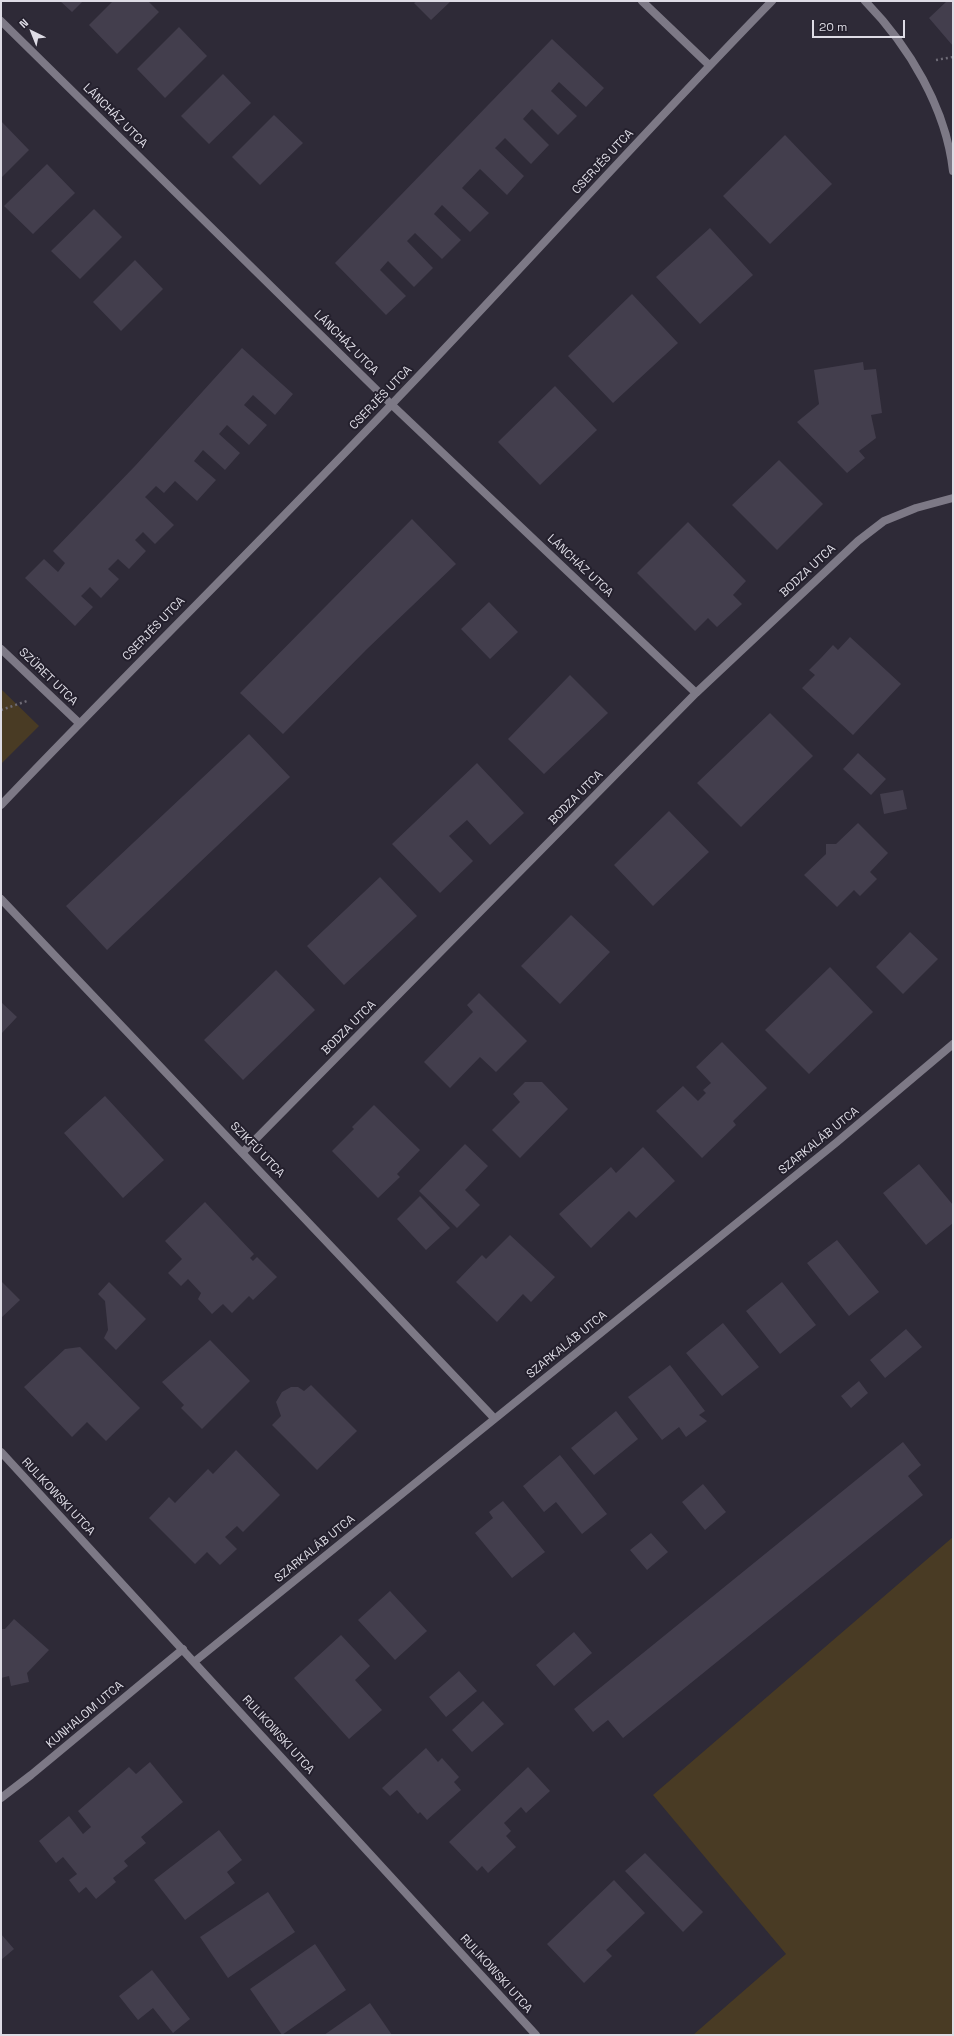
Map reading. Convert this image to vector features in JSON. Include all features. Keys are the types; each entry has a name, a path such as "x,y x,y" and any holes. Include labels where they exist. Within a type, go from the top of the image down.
{"street":[{"path":"642,1 709,65"},
{"name":"CSERJÉS UTCA","path":"1,805 79,723 392,405 709,65 772,1"},
{"path":"865,1 900,43 929,92 951,151 953,171"},
{"name":"LÁNCHÁZ UTCA","path":"1,20 392,405 696,693"},
{"name":"BODZA UTCA","path":"243,1152 696,693 858,542 884,521 916,508 953,498"},
{"name":"SZÜRET UTCA","path":"1,649 79,723"},
{"name":"SZIKFŰ UTCA","path":"1,899 243,1152 494,1418"},
{"name":"SZARKALÁB UTCA","path":"194,1662 494,1418 838,1142 953,1044"},
{"name":"RULIKOWSKI UTCA","path":"1,1452 536,2035"},
{"name":"KUNHALOM UTCA","path":"1,1798 183,1650"}],"shaded area":[{"path":"1,689 39,726 1,764"},
{"path":"953,1537 953,2035 693,2035 786,1954 653,1795"}],"building":[{"path":"60,1 83,1 72,12"},
{"path":"113,1 148,1 159,12 117,54 89,25"},
{"path":"417,1 451,1 431,20 414,3"},
{"path":"947,1 953,1 953,46 929,18"},
{"path":"179,27 207,56 165,98 137,69"},
{"path":"552,39 604,88 586,107 559,82 551,91 577,116 558,135 532,109 523,119 549,145 531,164 505,138 495,148 524,176 507,195 480,169 462,188 489,213 470,232 442,205 434,214 461,240 442,259 415,233 407,241 433,268 414,287 388,261 380,270 406,296 386,315 335,263"},
{"path":"223,74 251,103 209,144 181,116"},
{"path":"274,115 303,143 260,185 232,157"},
{"path":"1,121 29,150 1,178"},
{"path":"785,135 832,184 770,244 723,196"},
{"path":"47,164 75,193 33,234 4,206"},
{"path":"94,209 122,237 80,279 51,251"},
{"path":"710,228 753,275 700,324 656,277"},
{"path":"135,260 163,289 121,331 93,302"},
{"path":"632,294 678,343 613,403 568,356"},
{"path":"242,348 293,394 275,415 253,395 244,405 267,425 249,445 227,425 219,434 240,453 225,470 203,450 194,461 216,480 197,501 175,481 164,493 156,486 145,497 174,525 155,544 143,532 135,540 146,551 129,569 118,559 108,569 119,579 101,598 90,587 81,596 93,607 75,626 25,578 44,559 58,572 65,563 53,551 135,466"},
{"path":"863,362 864,370 876,369 882,413 871,415 876,438 859,451 865,458 847,473 797,422 819,404 814,370"},
{"path":"555,386 597,430 540,485 498,442"},
{"path":"779,460 823,504 777,550 732,505"},
{"path":"412,519 456,564 367,649 283,734 240,693"},
{"path":"688,522 746,581 733,595 742,604 717,627 708,618 695,631 637,573"},
{"path":"489,602 518,632 490,659 461,629"},
{"path":"850,637 901,684 853,735 802,688 815,675 809,670 833,645 838,650"},
{"path":"570,675 608,713 544,774 508,739"},
{"path":"770,713 813,756 741,827 697,783"},
{"path":"249,734 290,777 107,950 66,906"},
{"path":"858,753 886,779 871,795 843,769"},
{"path":"477,763 524,813 490,845 467,820 449,836 473,861 440,893 392,844"},
{"path":"903,790 907,809 884,814 880,794"},
{"path":"669,811 709,852 653,906 614,865"},
{"path":"858,823 888,853 870,872 877,879 860,896 854,890 837,907 804,875 826,854 826,844 836,844"},
{"path":"380,877 417,916 344,985 307,946"},
{"path":"571,915 610,952 560,1004 521,966"},
{"path":"910,932 938,959 903,994 876,967"},
{"path":"830,967 873,1012 809,1074 765,1030"},
{"path":"276,970 315,1010 243,1080 204,1040"},
{"path":"479,993 527,1041 496,1072 480,1057 450,1088 424,1062 473,1012 467,1005"},
{"path":"1,1002 17,1017 1,1034"},
{"path":"722,1042 767,1088 733,1121 736,1125 702,1158 656,1111 683,1086 698,1101 706,1093 703,1090 711,1083 696,1067"},
{"path":"525,1082 542,1082 568,1109 520,1158 492,1130 520,1102 513,1094"},
{"path":"105,1096 164,1160 123,1198 64,1133"},
{"path":"374,1105 420,1150 397,1174 400,1177 378,1198 332,1151 354,1129 352,1127"},
{"path":"465,1144 488,1166 465,1190 480,1205 457,1228 419,1191"},
{"path":"643,1147 675,1181 636,1218 629,1211 591,1248 559,1214 611,1167 616,1173"},
{"path":"919,1164 953,1205 953,1223 926,1245 883,1193"},
{"path":"420,1196 450,1228 426,1250 397,1219"},
{"path":"205,1202 254,1254 250,1258 253,1261 257,1257 277,1277 253,1300 249,1296 232,1313 223,1304 212,1314 198,1299 201,1293 188,1279 181,1286 168,1273 182,1259 165,1241"},
{"path":"510,1235 555,1277 531,1302 523,1294 497,1322 456,1282 482,1255 486,1259"},
{"path":"837,1240 879,1292 849,1316 807,1263"},
{"path":"1,1281 20,1300 1,1318"},
{"path":"109,1282 146,1319 116,1350 104,1338 108,1330 105,1301 98,1294"},
{"path":"782,1282 816,1325 780,1354 746,1311"},
{"path":"723,1323 759,1367 722,1396 686,1353"},
{"path":"906,1329 922,1347 885,1378 870,1360"},
{"path":"210,1340 250,1381 202,1429 181,1408 184,1405 162,1382"},
{"path":"80,1347 140,1408 106,1441 87,1422 72,1437 24,1387 65,1349"},
{"path":"670,1365 705,1411 699,1415 707,1421 686,1437 679,1427 662,1440 628,1397"},
{"path":"859,1381 868,1393 851,1408 841,1396"},
{"path":"311,1385 357,1431 317,1470 272,1425 281,1416 276,1402 282,1392 291,1387 298,1387 304,1391"},
{"path":"616,1411 638,1439 594,1475 571,1448"},
{"path":"903,1442 921,1465 908,1476 923,1495 623,1738 608,1720 593,1732 574,1709"},
{"path":"236,1450 280,1495 243,1532 237,1526 225,1537 237,1549 220,1565 207,1552 195,1564 149,1518 169,1497 175,1503 208,1469 213,1474"},
{"path":"560,1455 607,1514 582,1534 556,1502 544,1512 523,1486"},
{"path":"703,1484 726,1512 705,1530 682,1502"},
{"path":"503,1501 545,1552 512,1578 475,1533 493,1518 489,1512"},
{"path":"651,1533 668,1552 647,1570 630,1550"},
{"path":"390,1591 427,1631 395,1660 358,1620"},
{"path":"14,1619 49,1650 27,1673 29,1682 11,1686 9,1676 1,1678 1,1629 5,1629"},
{"path":"574,1632 592,1653 554,1686 536,1665"},
{"path":"341,1635 370,1666 355,1680 382,1710 349,1739 294,1678"},
{"path":"459,1671 477,1691 446,1717 429,1697"},
{"path":"483,1701 504,1724 472,1752 452,1730"},
{"path":"426,1748 438,1762 442,1758 459,1777 454,1782 461,1790 427,1820 420,1812 418,1814 397,1790 390,1796 382,1788"},
{"path":"150,1762 183,1802 141,1837 146,1843 124,1861 128,1866 113,1878 116,1882 96,1899 86,1887 79,1893 69,1880 77,1874 63,1857 56,1863 39,1841 69,1816 83,1834 91,1827 78,1811 129,1767 136,1774"},
{"path":"528,1767 550,1791 526,1813 521,1807 504,1823 511,1831 506,1836 516,1847 488,1873 482,1866 477,1871 449,1842"},
{"path":"219,1830 242,1860 227,1872 235,1883 185,1920 154,1880"},
{"path":"645,1853 703,1912 683,1932 625,1871"},
{"path":"614,1880 645,1913 606,1950 612,1956 584,1983 547,1944"},
{"path":"268,1892 295,1932 228,1978 200,1937"},
{"path":"1,1934 14,1949 1,1960"},
{"path":"315,1944 346,1990 282,2035 250,1989"},
{"path":"152,1970 190,2019 173,2033 153,2008 138,2020 119,1996"},
{"path":"370,2003 392,2035 324,2035"}]}
